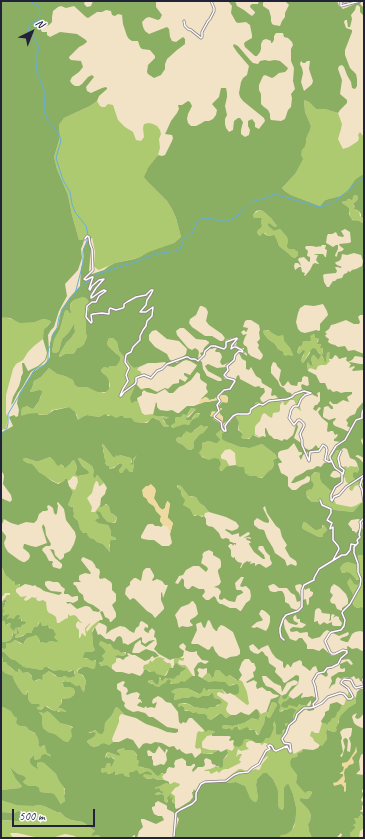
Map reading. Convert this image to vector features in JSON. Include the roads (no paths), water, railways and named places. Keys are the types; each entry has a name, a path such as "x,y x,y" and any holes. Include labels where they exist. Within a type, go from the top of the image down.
{"street":[{"path":"184,20 185,26 188,30 191,30 201,38 202,32 214,11 211,1"},
{"path":"343,1 341,6 360,1"},
{"path":"85,239 86,237 89,237 90,240 93,270 92,273 84,279 86,280 93,277 90,290 99,280 104,279 91,297 92,298 103,291 106,291 96,302 92,302 87,306 86,317 90,322 92,322 91,316 93,314 109,314 108,310 110,308 116,310 123,308 124,304 127,302 136,297 146,295 153,290 147,300 146,305 140,312 146,312 153,307 152,316 142,330 140,340 131,352 126,355 125,362 129,368 126,375 128,381 120,396 136,382 136,378 138,377 144,375 150,378 157,371 162,369 164,365 186,357 198,361 204,355 205,351 211,346 224,349 226,347 226,342 237,338 231,349 236,347 243,352 239,351 236,354 234,360 227,366 228,370 224,375 235,381 230,389 224,390 218,396 220,401 217,405 219,411 214,416 221,422 224,431 226,431 225,426 233,416 237,414 248,414 250,413 251,409 259,404 263,405 269,401 287,399 304,391 311,394 301,398 298,406 293,407 291,410 289,418 294,425 298,420 304,424 300,434 302,445 309,461 310,452 319,450 322,445 326,447 327,450 325,460 328,462 332,461"},
{"path":"364,408 362,418 356,420 345,440 336,446 330,456 335,468 342,473 342,482 335,487 331,495 332,500 346,487 364,476"},
{"path":"341,451 338,458 340,467 344,470 341,478"},
{"path":"364,476 360,485 364,501"},
{"path":"320,500 322,505 331,509 331,514 327,520 332,523 330,529 334,527 333,540 339,549 333,561"},
{"path":"314,707 317,698 316,686 313,681 316,675 324,672 327,668 332,668 338,664 341,658 347,653 343,650 332,654 325,642 330,633 340,630 344,626 345,620 343,611 350,604 360,586 361,579 358,572 358,564 354,547 358,543 357,540 360,537 360,522 364,518"},
{"path":"284,640 281,637 280,632 283,619 286,615 298,611 302,607 302,590 304,585 314,580 319,569 342,555 347,554 350,550 351,544 356,545"},
{"path":"364,677 362,680 364,683"},
{"path":"174,836 176,813 196,800 196,793 201,784 205,782 226,781 239,772 248,772 259,764 266,751 270,749 268,746 270,745 276,751 287,746 291,752 291,745 283,742 282,738 289,725 295,720 297,714 304,708 314,707 322,703 328,697 340,693 344,694 348,699 351,699 353,696 350,691 341,683 344,679 351,680 356,688 364,686"}],"waterway":[{"path":"1,433 7,428 8,414 33,372 46,364 48,361 48,349 51,345 52,336 57,328 59,317 71,297 75,294 83,263 83,251 88,235 86,226 75,212 70,192 63,180 56,158 61,141 60,137 47,119 44,111 45,93 37,72 36,62 36,54 39,49 35,39 28,30 28,26 30,24 38,21 40,15 39,6 30,1"},
{"path":"76,291 95,275 137,262 146,257 180,249 184,239 193,232 197,222 201,219 206,218 227,221 236,217 250,202 266,198 274,194 319,207 333,203 364,177"}]}
